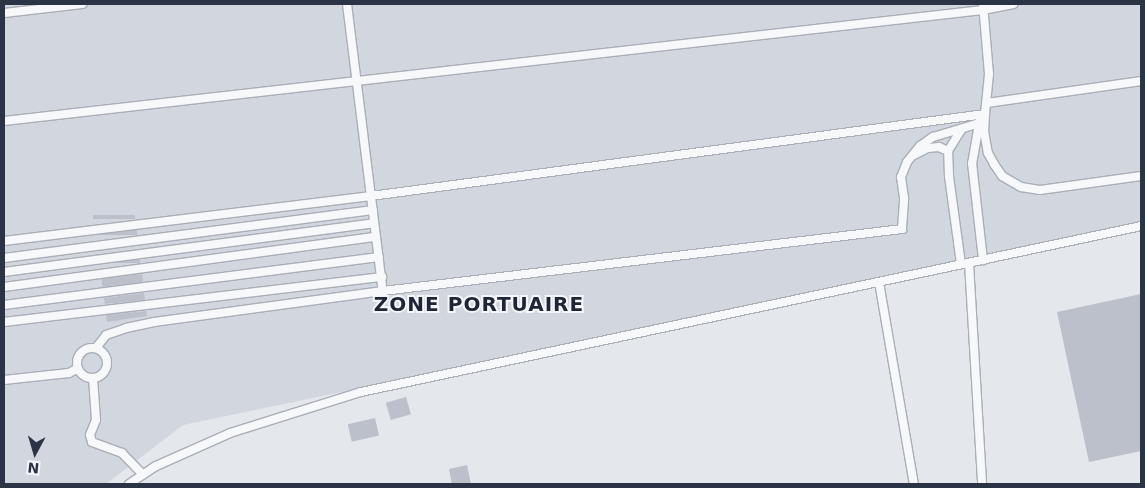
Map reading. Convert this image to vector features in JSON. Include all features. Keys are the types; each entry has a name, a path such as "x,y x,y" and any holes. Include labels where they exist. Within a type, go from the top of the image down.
{"lane":[{"path":"4,13 82,4"},
{"path":"347,4 383,291"},
{"path":"4,121 1014,4"},
{"path":"983,7 989,74 985,114 986,138 988,153 1002,176 1021,187 1040,190 1141,176"},
{"path":"987,103 1141,81"},
{"path":"4,241 371,196 985,114"},
{"path":"96,348 106,335 126,328 383,291 902,229 904,198 901,177 907,162 933,137 977,124 985,114"},
{"path":"983,260 972,164 978,130 985,114"},
{"path":"962,129 948,151 948,176 965,264 982,484"},
{"path":"912,156 928,148 939,148 948,151"},
{"path":"4,258 373,210"},
{"path":"4,272 374,223"},
{"path":"129,484 156,466 230,434 361,392 1141,226"},
{"path":"4,287 376,238"},
{"path":"4,305 379,257"},
{"path":"4,322 382,277"},
{"path":"879,282 914,484"},
{"path":"87,348 96,348 105,354 107,364 103,373 93,378 84,375 78,368 80,354 87,348"},
{"path":"4,380 69,373 78,368"},
{"path":"93,378 96,420 90,435 92,442 122,453 143,475"}],"shaded area":[{"path":"4,4 1141,4 1141,226 183,425 106,484 4,484"}],"building":[{"path":"93,215 135,215 135,219 93,219"},
{"path":"95,230 137,230 137,235 95,235"},
{"path":"99,260 140,260 140,263 99,263"},
{"path":"142,274 143,282 102,287 101,279"},
{"path":"144,293 145,300 105,304 104,298"},
{"path":"1141,294 1141,451 1089,462 1057,312"},
{"path":"146,311 147,316 107,322 106,315"},
{"path":"406,397 411,414 391,420 386,403"},
{"path":"375,418 379,436 352,442 348,424"},
{"path":"467,465 471,484 452,484 449,469"}],"district":[{"name":"ZONE PORTUAIRE","path":"479,304"}]}
